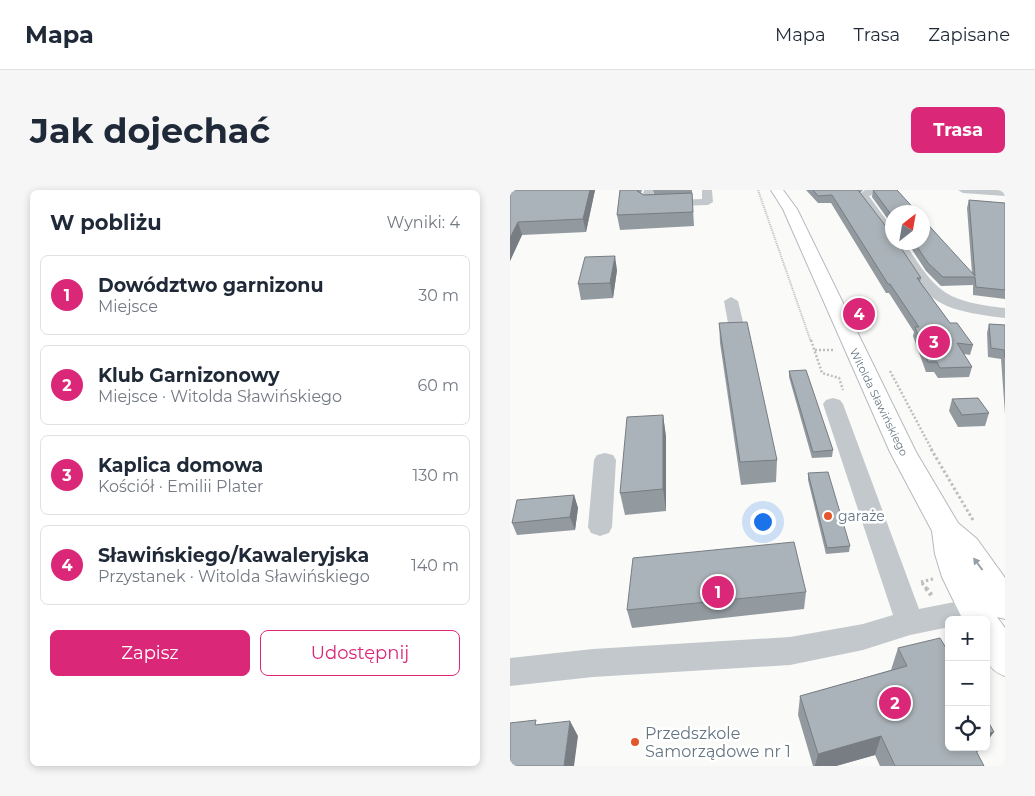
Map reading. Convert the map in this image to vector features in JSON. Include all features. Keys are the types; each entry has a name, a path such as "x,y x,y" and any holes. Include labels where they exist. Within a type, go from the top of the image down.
{"main road":[{"name":"Witolda Sławińskiego","path":"777,190 790,209 903,452 947,531 949,550 957,575 992,611 1005,659"}],"street":[{"path":"649,190 646,204 708,202 707,190"},
{"path":"881,190 873,190 863,196 885,226"},
{"path":"963,190 1005,193"},
{"path":"903,250 931,290 941,297 972,308 1005,313"},
{"path":"732,301 738,334"},
{"path":"833,404 910,623"},
{"path":"600,527 605,460"},
{"path":"510,672 593,663 790,652 863,637 910,623 992,611"}],"path":[{"path":"758,190 815,350 836,350"},
{"path":"888,366 931,449 978,528"}],"building":[{"path":"510,190 590,190 583,219 518,222 510,238"},
{"path":"620,190 638,190 644,195 692,193 693,212 617,215"},
{"path":"813,190 858,190 885,225 885,250 902,250 921,278 917,278 950,323 957,323 973,345 957,343 972,367 940,368 937,362 928,362 915,327 919,327 890,284 888,284 832,195 818,196"},
{"path":"873,190 897,190 911,205 885,205"},
{"path":"969,200 1005,203 1005,290 976,287 975,277 943,277 928,263 919,250 930,250 930,227 975,276"},
{"path":"615,256 610,283 578,284 585,257"},
{"path":"747,322 777,460 740,462 719,323"},
{"path":"989,324 1005,325 1005,358 1004,350 991,348"},
{"path":"806,370 833,450 813,452 789,371"},
{"path":"978,398 989,413 962,415 952,399"},
{"path":"663,415 663,489 620,493 627,417"},
{"name":"garaże","path":"828,472 850,546 827,548 808,473"},
{"path":"574,495 570,517 512,523 517,500"},
{"path":"794,542 806,592 627,610 633,558"},
{"path":"940,638 945,646 945,751 976,751 984,766 895,766 881,736 818,754 800,696 907,666 898,648"},
{"path":"536,720 535,725 570,721 564,766 510,766 510,723"},
{"path":"990,725 994,732 990,733"}],"place":[{"name":"Sławińskiego/Kawaleryjska","path":"859,314"},
{"name":"Kaplica domowa","path":"934,342"},
{"name":"garaże","path":"828,516"},
{"name":"Dowództwo garnizonu","path":"718,592"},
{"name":"Klub Garnizonowy","path":"895,703"},
{"name":"Przedszkole Samorządowe nr 1","path":"635,742"}]}
